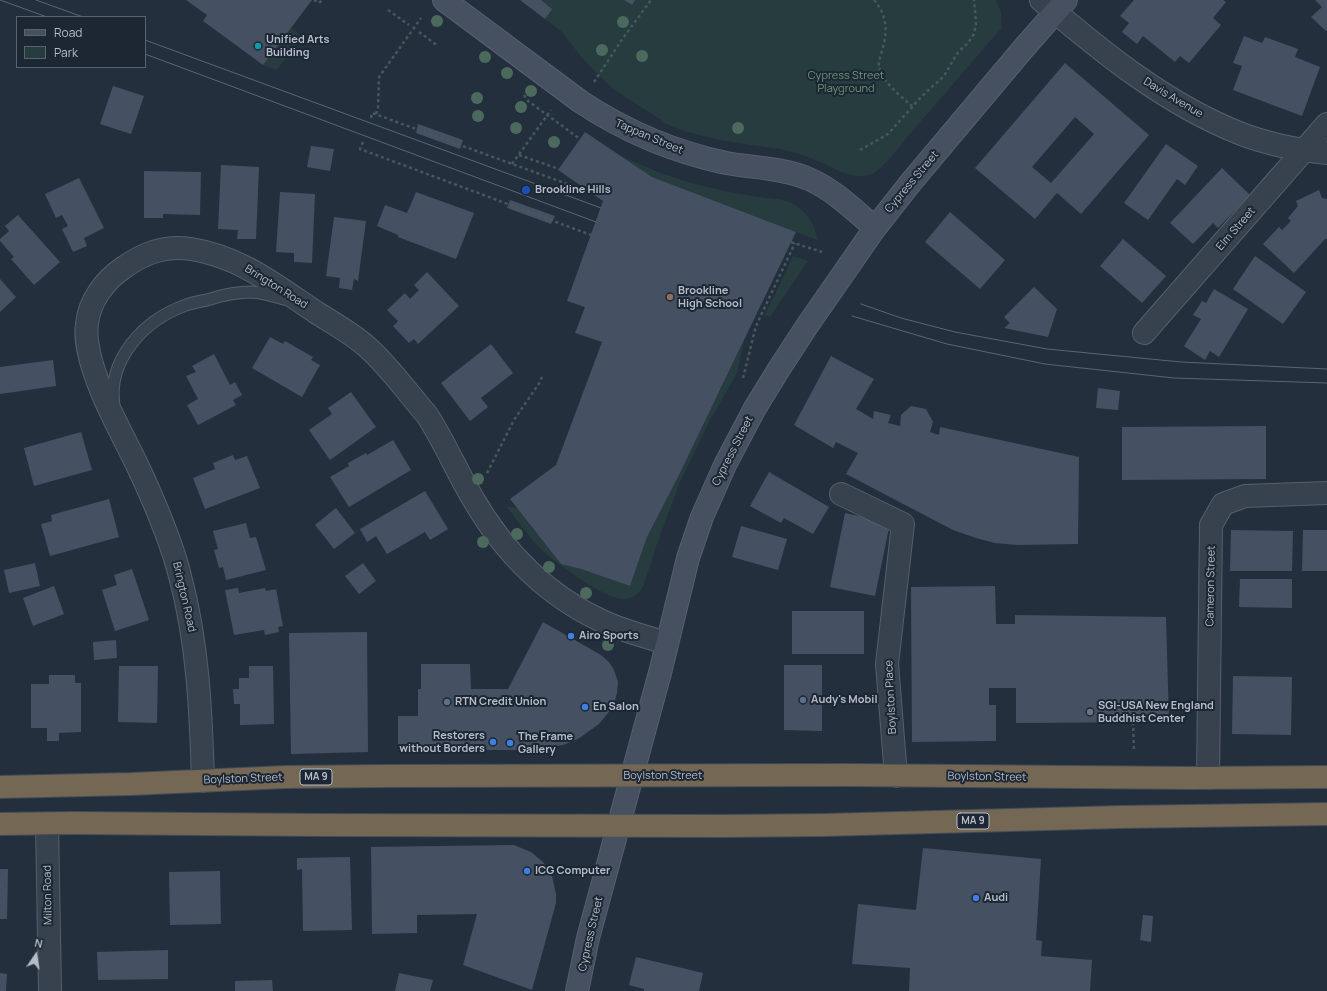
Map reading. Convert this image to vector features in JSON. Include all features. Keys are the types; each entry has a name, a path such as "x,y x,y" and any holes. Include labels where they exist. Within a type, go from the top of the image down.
{"highway":[{"name":"Boylston Street","path":"0,787 384,776 896,776 1208,778 1327,776"},
{"name":"MA 9","path":"0,824 618,826 824,825 1128,816 1327,814"}],"main road":[{"name":"Tappan Street","path":"444,0 581,102 599,114 629,130 672,148 700,156 727,163 784,171 808,179 821,185 839,197 875,228"},
{"name":"Cypress Street","path":"577,991 588,938 692,544 711,495 732,450 754,408 800,337 875,228 1054,4"}],"street":[{"name":"Davis Avenue","path":"1054,4 1147,84 1189,110 1239,133 1267,143 1304,151 1327,153"},
{"name":"Elm Street","path":"1144,333 1327,124"},
{"name":"Brington Road","path":"203,781 202,719 196,659 191,623 180,575 164,528 144,480 106,403 96,376 87,339 86,326 94,299 104,285 119,270 138,258 159,250 188,248 205,251 254,271 366,346 427,415 436,428 462,480 478,507 499,539 523,566 556,594 594,617 630,632 667,643"},
{"name":"Cameron Street","path":"1208,778 1211,525 1223,504 1245,496 1327,493"},
{"name":"Boylston Place","path":"841,494 903,524 888,664 896,776"},
{"name":"Milton Road","path":"47,824 50,991"}],"lane":[{"path":"119,430 113,398 118,367 130,344 155,321 186,305 232,294 252,292 272,295 318,313"}],"path":[{"path":"314,0 319,4 322,0"},
{"path":"593,84 621,41 651,0"},
{"path":"874,0 882,11 885,22 884,41 879,67 890,86 912,106"},
{"path":"860,150 888,134 912,106 944,76 955,57 972,39 976,23 974,0"},
{"path":"388,10 409,25"},
{"path":"376,114 378,108 379,77 421,18"},
{"path":"419,32 438,46"},
{"path":"524,95 528,100 580,139"},
{"path":"371,118 372,113 376,114 592,193"},
{"path":"512,164 548,115"},
{"path":"362,142 360,149 592,236"},
{"path":"519,155 559,169"},
{"path":"743,378 756,326 793,242 822,252"},
{"path":"485,477 514,420 540,382 543,374"},
{"path":"1133,722 1134,751"}],"green space":[{"name":"Cypress Street Playground","path":"520,0 996,0 1001,12 1002,28 886,163 873,173 855,176 790,151 704,136 660,121 663,121 613,89 583,59 562,32"},
{"path":"292,27 301,37 277,70 263,65"},
{"path":"618,154 652,170 688,182 726,191 792,203 807,215 815,230 817,240 652,177"},
{"path":"793,256 808,261 770,317 765,315"},
{"path":"744,341 737,373 710,420 680,482 644,584 638,593 633,597 623,599 605,594 571,573 540,548 506,506 517,508 561,564 581,569 630,586 647,537"}],"building":[{"name":"Unified Arts Building","path":"186,0 312,0 263,65 203,21 207,15"},
{"path":"520,0 541,0 552,9 545,19"},
{"path":"624,0 635,0 632,5"},
{"path":"1134,0 1223,0 1226,2 1213,18 1221,25 1189,63 1180,56 1175,62 1143,36 1137,44 1122,32 1129,23 1120,16"},
{"path":"1315,0 1327,0 1326,31 1311,17 1322,7"},
{"path":"1244,36 1262,43 1265,37 1298,49 1295,57 1320,67 1302,116 1233,90 1242,66 1233,63"},
{"path":"1065,63 1149,135 1081,214 1057,193 1035,219 975,168","holes":["1075,117 1094,134 1051,183 1032,167"]},
{"path":"113,86 144,96 131,134 100,124"},
{"path":"418,124 463,140 460,149 416,133"},
{"path":"585,132 652,177 796,232 679,475 647,537 630,586 581,569 561,564 510,499 556,465 602,342 575,333 585,307 567,301 603,201 558,170"},
{"path":"1166,144 1198,166 1185,185 1177,179 1148,220 1124,203"},
{"path":"311,146 334,149 330,171 307,167"},
{"path":"221,165 259,167 256,239 237,239 238,230 218,229"},
{"path":"1222,168 1250,195 1218,228 1213,223 1193,244 1170,223"},
{"path":"144,171 201,172 200,215 163,214 163,218 144,218"},
{"path":"79,178 104,228 84,238 87,246 73,252 62,229 68,226 62,215 56,218 45,194"},
{"path":"1319,190 1322,198 1327,199 1327,239 1325,239 1294,273 1263,244 1279,227 1282,230 1291,221 1288,218 1298,206 1296,201"},
{"path":"280,192 315,194 312,263 294,262 294,253 276,252"},
{"path":"416,192 474,213 456,259 398,237 398,235 377,226 385,205 407,213"},
{"path":"510,200 555,216 551,224 507,208"},
{"path":"950,212 1005,260 980,289 925,242"},
{"path":"18,215 60,262 34,285 11,259 14,257 0,241 0,239 9,231 5,226"},
{"path":"334,217 366,221 358,281 354,279 352,290 339,288 340,278 326,276"},
{"path":"1123,239 1166,276 1142,303 1100,266"},
{"path":"1255,256 1306,292 1283,324 1233,289"},
{"path":"427,272 459,306 418,344 414,339 409,343 393,326 398,321 387,310 405,293 410,299 419,290 414,285"},
{"path":"0,279 16,297 0,312"},
{"path":"1034,287 1057,309 1048,337 1004,328 1010,323 1004,317"},
{"path":"1214,289 1248,309 1219,357 1210,351 1205,360 1184,346 1201,319 1193,315 1202,301 1206,303"},
{"path":"270,337 283,344 285,341 313,357 311,360 320,365 302,397 252,368"},
{"path":"491,344 513,373 481,398 488,407 470,421 441,383"},
{"path":"214,354 230,385 235,382 242,395 233,400 236,405 198,425 187,405 198,399 186,376 196,372 192,366"},
{"path":"831,356 874,379 856,409 873,419 874,411 891,415 888,423 900,426 901,415 911,406 926,409 933,422 930,432 939,435 940,427 1079,457 1078,544 1018,545 995,543 976,538 953,530 846,474 858,453 836,442 833,448 794,425"},
{"path":"53,360 56,386 0,394 0,367"},
{"path":"1098,388 1120,391 1118,410 1096,408"},
{"path":"351,392 376,427 330,460 309,430 332,414 328,408"},
{"path":"1266,426 1266,479 1122,480 1122,427"},
{"path":"81,432 92,470 34,486 24,448"},
{"path":"393,440 411,470 349,507 330,477 349,466 348,463 366,453 367,455"},
{"path":"233,455 235,460 247,456 260,488 205,509 193,478 215,469 213,463"},
{"path":"769,472 829,507 813,534 784,518 781,523 750,506"},
{"path":"425,491 448,529 430,540 425,532 387,554 376,536 367,542 360,529"},
{"path":"109,499 119,537 50,556 41,524 52,521 51,515"},
{"path":"336,508 355,533 334,549 315,525"},
{"path":"845,513 890,523 875,596 830,587"},
{"path":"246,523 250,538 256,537 266,570 226,580 223,567 219,568 214,550 218,549 213,531"},
{"path":"741,526 787,539 778,570 732,557"},
{"path":"1231,530 1293,531 1292,571 1230,571"},
{"path":"1303,530 1327,530 1327,571 1302,571"},
{"path":"35,563 40,586 9,593 4,570"},
{"path":"363,563 376,581 359,594 345,576"},
{"path":"132,569 149,620 115,631 102,590 117,585 114,575"},
{"path":"1240,579 1292,579 1292,608 1239,607"},
{"path":"54,586 64,614 33,626 23,598"},
{"path":"995,586 996,624 1015,624 1015,615 1166,617 1169,722 1016,723 1016,688 989,688 989,705 996,705 996,741 912,742 911,587"},
{"path":"238,588 239,593 265,588 266,591 276,589 283,626 278,627 279,632 265,635 264,630 234,635 225,590"},
{"path":"792,611 864,611 864,654 792,654"},
{"path":"543,622 601,655 609,662 614,670 618,682 614,704 599,724 578,739 563,745 525,750 421,750 421,746 398,747 398,716 418,716 418,689 421,689 421,664 470,664 471,689 508,689"},
{"path":"367,632 368,752 291,754 289,633"},
{"path":"116,640 117,658 94,660 93,642"},
{"path":"784,665 822,665 822,731 784,730"},
{"path":"119,666 158,666 157,723 118,722"},
{"path":"249,666 273,666 274,724 240,725 240,704 234,704 233,689 239,689 239,678 249,678"},
{"path":"49,675 75,675 75,683 81,683 81,732 59,733 59,741 47,741 47,728 31,728 31,684 49,684"},
{"path":"1233,676 1292,677 1291,735 1232,734"},
{"path":"514,845 531,852 544,863 552,876 556,894 556,903 532,990 463,965 477,914 417,915 417,933 372,934 371,847"},
{"path":"923,848 1041,859 1036,940 1042,941 1041,956 1092,960 1090,991 909,991 910,968 852,964 858,904 916,910"},
{"path":"350,857 352,930 303,931 302,869 297,870 297,858"},
{"path":"0,869 8,869 7,919 0,919"},
{"path":"220,871 221,924 170,925 169,872"},
{"path":"1143,915 1153,916 1151,942 1140,940"},
{"path":"168,950 168,979 98,980 97,952"},
{"path":"636,957 703,973 699,991 644,991 644,989 629,985"},
{"path":"0,973 7,974 6,991 0,991"},
{"path":"399,973 433,980 430,991 395,991"},
{"path":"272,980 273,991 235,991 235,981"}],"tram line":[{"path":"0,0 44,16"},
{"path":"36,0 80,16"},
{"path":"146,40 601,208"},
{"path":"146,54 596,222"},
{"path":"861,304 901,318 955,332 1047,349 1181,362 1327,369"},
{"path":"852,316 947,344 1045,364 1174,378 1327,383"}],"place":[{"name":"Unified Arts Building","path":"258,46"},
{"name":"Brookline Hills","path":"526,190"},
{"name":"Brookline High School","path":"670,297"},
{"name":"Airo Sports","path":"571,636"},
{"name":"Audy's Mobil","path":"803,700"},
{"name":"RTN Credit Union","path":"447,702"},
{"name":"En Salon","path":"585,707"},
{"name":"SGI-USA New England Buddhist Center","path":"1090,712"},
{"name":"Restorers without Borders","path":"493,742"},
{"name":"The Frame Gallery","path":"510,743"},
{"name":"ICG Computer","path":"527,871"},
{"name":"Audi","path":"976,898"}]}
